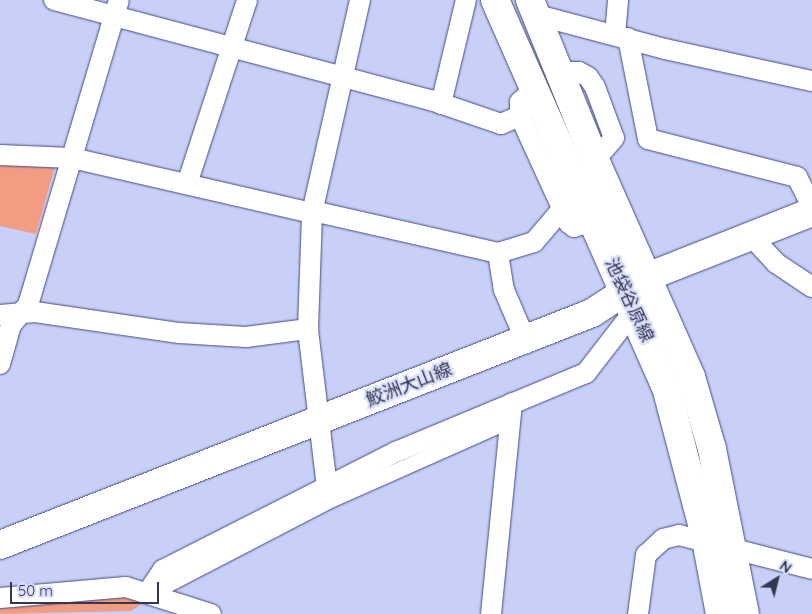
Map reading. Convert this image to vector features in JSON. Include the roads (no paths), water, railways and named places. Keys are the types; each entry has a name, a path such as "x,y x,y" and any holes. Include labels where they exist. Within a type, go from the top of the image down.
{"main road":[{"name":"池袋谷原線","path":"495,0 666,387 706,540 720,614"},
{"name":"池袋谷原線","path":"534,7 595,160 647,277 676,336 703,413 745,614"},
{"name":"鮫洲大山線","path":"0,545 592,313 630,302 647,277 812,212"}],"street":[{"path":"54,0 117,8 231,47 343,76 441,104 501,124 520,116"},
{"path":"187,184 247,0"},
{"path":"327,487 317,421 308,329 312,212 360,0"},
{"path":"441,104 466,0"},
{"path":"618,0 621,37 648,139 797,177 812,206"},
{"path":"534,7 621,37 812,81"},
{"path":"10,315 28,305 117,8"},
{"path":"535,88 520,102 520,116 563,208 574,227 593,221"},
{"path":"0,155 72,158 498,253 534,242 563,208"},
{"path":"751,236 776,263 812,287"},
{"path":"498,253 504,290 525,339"},
{"path":"157,588 586,373 630,302"},
{"path":"10,315 35,312 179,333 236,336 308,329"},
{"path":"0,364 11,325 10,315"},
{"path":"157,588 164,570 396,452 511,411"},
{"path":"491,614 511,411"},
{"path":"638,614 643,563 651,549 663,539 679,535 706,540 812,569"},
{"path":"0,598 126,587 157,588 211,614"}]}
